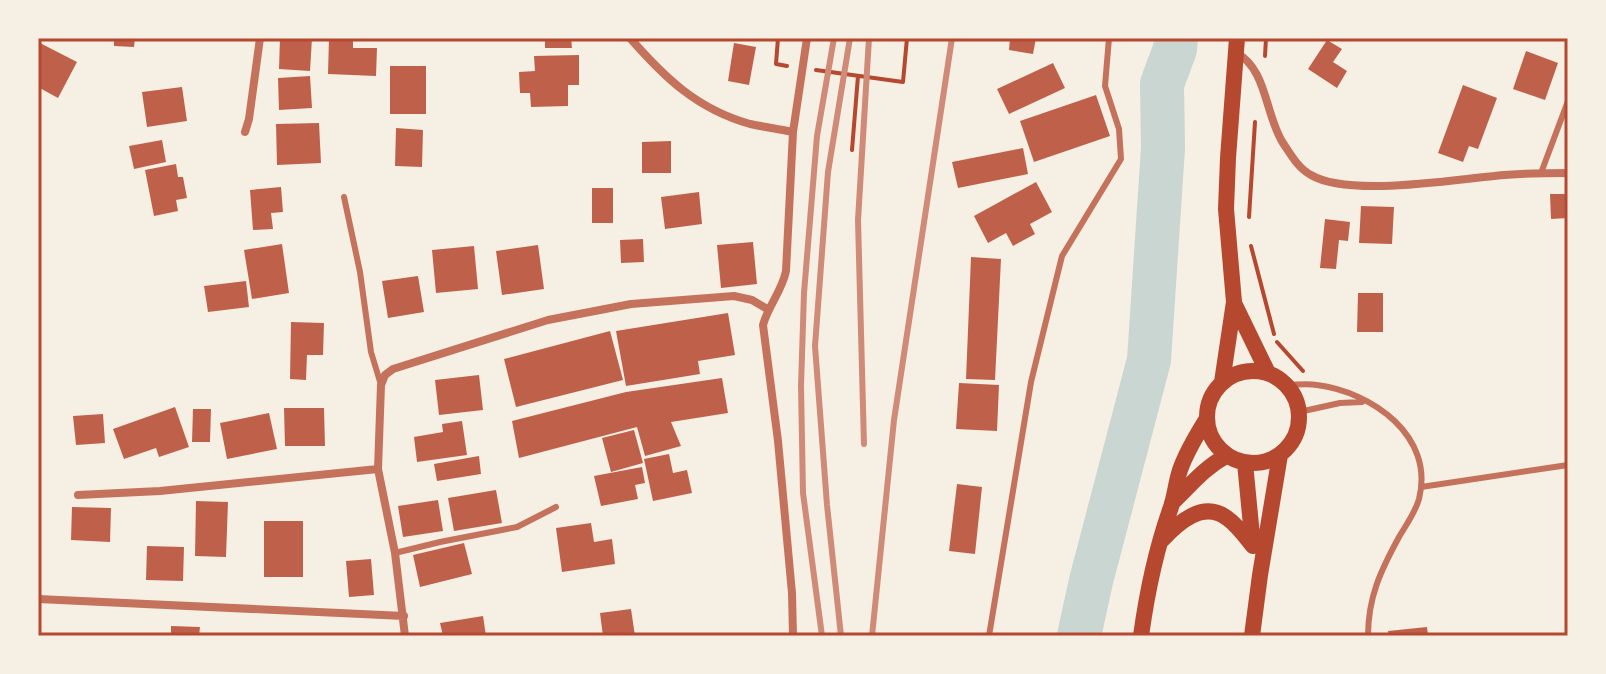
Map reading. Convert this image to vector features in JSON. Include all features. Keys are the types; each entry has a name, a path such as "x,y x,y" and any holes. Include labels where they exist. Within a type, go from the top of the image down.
{"main road":[{"path":"1222,382 1234,302 1226,209 1236,45"},
{"path":"1234,302 1268,373"},
{"path":"1244,371 1268,373 1292,393 1299,412 1295,436 1280,455 1263,463 1245,463 1226,456 1212,440 1206,420 1207,406 1213,393 1232,375 1244,371"},
{"path":"1141,636 1147,593 1181,467 1206,420"},
{"path":"1252,636 1280,455"},
{"path":"1172,503 1212,463 1226,456"},
{"path":"1245,463 1253,546 1260,575"},
{"path":"1160,543 1188,517 1213,512 1230,519 1253,546"}],"street":[{"path":"245,132 260,38"},
{"path":"630,38 655,67 709,109 751,124 793,132"},
{"path":"793,636 778,441 763,322 782,287 786,271 793,132 807,38"},
{"path":"1236,45 1252,64 1279,137 1295,162 1311,175 1329,183 1358,186 1433,183 1495,175 1568,173"},
{"path":"405,636 395,553 378,469 381,385 385,375 393,369 548,320 631,304 719,297 746,299 769,310"},
{"path":"78,495 160,491 378,469"},
{"path":"38,599 404,616"}],"lane":[{"path":"989,636 1031,382 1062,256 1121,159 1119,129 1105,86 1109,38"},
{"path":"1541,173 1568,101"},
{"path":"344,197 360,272 371,352 381,385"},
{"path":"1286,385 1316,384 1369,403 1396,421 1408,435 1416,452 1421,487 1418,502 1377,578 1371,601 1368,636"},
{"path":"1299,412 1340,403 1369,403"},
{"path":"1421,487 1568,465"},
{"path":"395,553 517,527 556,507"}],"path":[{"path":"778,38 776,64 790,66"},
{"path":"804,68 903,82 907,38"},
{"path":"1264,67 1266,38"},
{"path":"852,150 858,76"},
{"path":"1249,217 1258,77"},
{"path":"1248,233 1275,340 1316,384"}],"building":[{"path":"114,38 135,38 134,47 114,46"},
{"path":"280,38 312,38 310,71 279,69"},
{"path":"329,38 353,38 353,48 377,48 376,76 328,74"},
{"path":"545,38 571,38 572,48 545,48"},
{"path":"1010,38 1036,38 1033,54 1009,50"},
{"path":"1327,40 1342,49 1333,62 1347,71 1337,88 1308,69"},
{"path":"40,43 77,62 58,98 38,87"},
{"path":"734,43 756,47 749,85 728,81"},
{"path":"1526,51 1558,63 1545,100 1513,89"},
{"path":"579,55 579,85 568,85 568,106 531,107 530,93 520,93 519,72 535,71 534,56"},
{"path":"1053,63 1065,88 1009,114 997,89"},
{"path":"390,66 426,66 426,114 390,114"},
{"path":"310,76 312,108 279,110 278,78"},
{"path":"1463,85 1497,98 1478,149 1469,146 1463,162 1438,153"},
{"path":"182,87 187,121 147,127 142,92"},
{"path":"1096,95 1110,136 1034,162 1020,121"},
{"path":"319,123 321,163 277,165 276,124"},
{"path":"396,128 423,130 422,167 395,166"},
{"path":"162,140 166,162 134,169 129,146"},
{"path":"671,141 671,173 642,173 642,142"},
{"path":"1023,148 1028,174 958,188 952,162"},
{"path":"176,164 178,177 183,177 187,198 176,200 178,211 154,216 145,170"},
{"path":"1036,182 1052,212 1030,224 1035,234 1013,246 1006,233 988,243 974,216"},
{"path":"281,187 283,212 271,213 273,229 253,230 250,190"},
{"path":"592,188 613,188 613,223 592,223"},
{"path":"699,192 702,224 665,229 661,197"},
{"path":"1550,194 1568,194 1568,218 1551,219"},
{"path":"1361,206 1394,207 1392,244 1359,243"},
{"path":"1325,219 1350,222 1348,241 1339,240 1336,269 1320,268"},
{"path":"643,239 644,262 621,263 620,240"},
{"path":"753,242 757,284 721,288 717,245"},
{"path":"282,244 289,293 252,299 244,250"},
{"path":"538,245 544,289 502,295 496,251"},
{"path":"474,246 478,289 436,293 432,250"},
{"path":"971,257 1001,259 995,380 966,379"},
{"path":"418,276 424,312 388,318 382,281"},
{"path":"246,281 249,307 208,312 204,286"},
{"path":"1358,293 1383,293 1383,332 1357,332"},
{"path":"728,313 735,355 698,361 700,374 626,386 616,331"},
{"path":"291,322 324,323 323,355 307,355 306,380 290,379"},
{"path":"610,331 623,380 516,407 504,359"},
{"path":"479,375 483,410 439,415 435,380"},
{"path":"722,378 728,413 671,422 681,446 645,456 637,427 519,458 512,421 626,392"},
{"path":"959,383 999,385 997,431 956,429"},
{"path":"175,407 189,447 159,457 156,448 124,459 113,429"},
{"path":"284,408 324,408 325,446 285,446"},
{"path":"193,409 211,409 210,442 192,442"},
{"path":"269,413 277,449 227,459 220,423"},
{"path":"103,414 105,443 76,445 73,416"},
{"path":"462,421 467,455 417,462 414,437 443,432 442,424"},
{"path":"634,430 643,463 611,472 602,438"},
{"path":"669,454 673,473 687,470 692,493 653,501 644,459"},
{"path":"479,456 481,474 437,481 434,464"},
{"path":"642,467 645,483 635,485 638,499 601,506 594,476"},
{"path":"957,484 982,487 975,554 949,551"},
{"path":"496,490 502,523 454,531 448,498"},
{"path":"438,500 443,531 403,537 398,506"},
{"path":"196,501 228,502 226,557 195,556"},
{"path":"72,507 111,508 110,542 71,540"},
{"path":"264,521 303,521 303,577 264,577"},
{"path":"591,523 594,542 612,539 615,564 562,572 556,528"},
{"path":"464,543 472,574 420,587 413,555"},
{"path":"147,546 184,547 183,581 146,580"},
{"path":"371,559 374,595 349,597 346,561"},
{"path":"631,609 635,636 603,636 600,613"},
{"path":"483,616 486,636 443,636 440,623"},
{"path":"171,626 200,627 199,636 171,636"},
{"path":"1427,627 1428,636 1389,636 1388,631"}],"waterway":[{"path":"1079,636 1149,360 1163,148 1162,84 1176,38"}],"railway":[{"path":"822,636 803,493 801,386 804,293 817,136 834,38"},
{"path":"841,636 815,346 828,172 850,38"},
{"path":"864,444 858,220 869,38"},
{"path":"872,636 894,420 952,38"}]}
